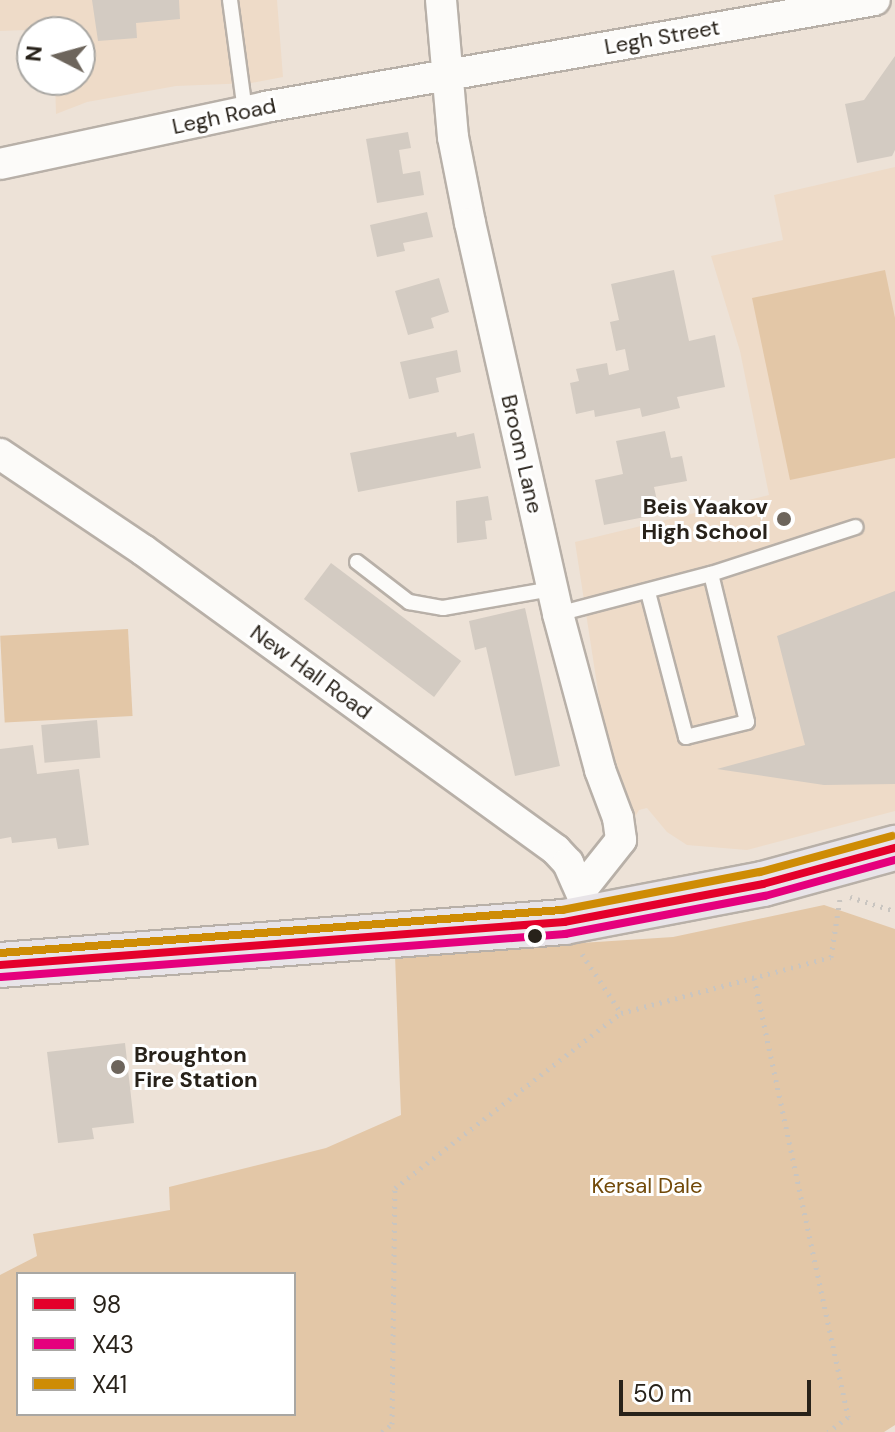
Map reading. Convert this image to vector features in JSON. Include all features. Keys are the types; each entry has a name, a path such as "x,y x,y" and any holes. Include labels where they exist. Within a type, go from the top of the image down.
{"highway":[{"path":"0,965 578,910 763,884 895,848"}],"street":[{"name":"Broom Lane","path":"441,0 455,151 555,601 600,770 618,818 621,840 578,910"},
{"name":"Legh Street","path":"449,74 875,0"},
{"name":"Legh Road","path":"0,164 245,111 449,74"},
{"name":"New Hall Road","path":"0,454 143,550 556,850 568,863 578,910"}],"lane":[{"path":"230,0 245,111"},
{"path":"357,562 409,602 443,608 555,601 648,592 856,527"},
{"path":"648,592 686,737 747,722 711,574"}],"path":[{"path":"389,1432 392,1424 395,1188 621,1013 831,957 841,894"},
{"path":"578,910 621,1013"},
{"path":"754,978 848,1417 828,1432"},
{"path":"382,1432 392,1424"}],"shaded area":[{"path":"0,0 277,0 283,77 251,83 176,86 87,102 56,114 55,96 96,96 96,16 16,16 16,30 0,31"},
{"name":"Beis Yaakov High School","path":"895,167 895,811 747,850 687,845 667,832 647,808 639,810 621,840 575,542 769,495 740,351 711,256 783,240 774,195"}],"green space":[{"path":"885,270 895,318 895,458 790,480 752,298"},
{"path":"128,629 133,716 5,723 0,636"},
{"name":"Kersal Dale","path":"824,905 895,929 895,1425 884,1432 0,1432 0,1275 37,1256 33,1234 170,1210 169,1187 326,1148 401,1115 395,955 673,937"}],"building":[{"path":"92,0 179,0 180,19 136,23 137,38 98,41"},
{"path":"895,56 895,150 892,156 857,163 845,104 864,100"},
{"path":"408,132 411,148 399,150 403,174 420,171 424,195 377,203 366,139"},
{"path":"427,212 433,237 403,243 405,251 377,257 370,225"},
{"path":"674,270 689,341 715,335 725,387 677,397 680,408 642,417 640,408 595,417 594,410 576,414 570,383 579,381 576,369 607,363 609,375 629,370 625,349 616,351 610,322 619,320 611,284"},
{"path":"439,278 449,312 431,318 434,328 408,335 395,291"},
{"path":"457,350 461,372 436,378 439,392 409,399 400,362"},
{"path":"665,431 671,458 682,456 687,481 654,487 660,514 604,525 595,480 623,474 616,441"},
{"path":"456,432 457,437 474,433 481,468 358,492 350,453"},
{"path":"488,496 492,520 485,521 487,539 457,543 456,501"},
{"path":"331,563 461,661 434,697 304,599"},
{"path":"895,591 895,784 824,785 717,769 805,745 777,636"},
{"path":"525,608 560,766 515,776 486,647 475,650 469,621"},
{"path":"97,720 100,758 45,763 41,725"},
{"path":"33,745 37,774 79,769 89,845 58,849 56,838 12,843 11,837 0,839 0,749"},
{"path":"125,1043 134,1123 92,1128 94,1139 58,1143 47,1052"}],"transit line":[{"name":"X41","path":"0,953 562,910 760,872 892,836"},
{"name":"98","path":"0,965 564,922 763,884 895,848"},
{"name":"X43","path":"1,977 565,934 765,896 895,860"}],"place":[{"name":"Beis Yaakov High School","path":"784,519"},
{"name":"Broughton Fire Station","path":"118,1067"}]}
